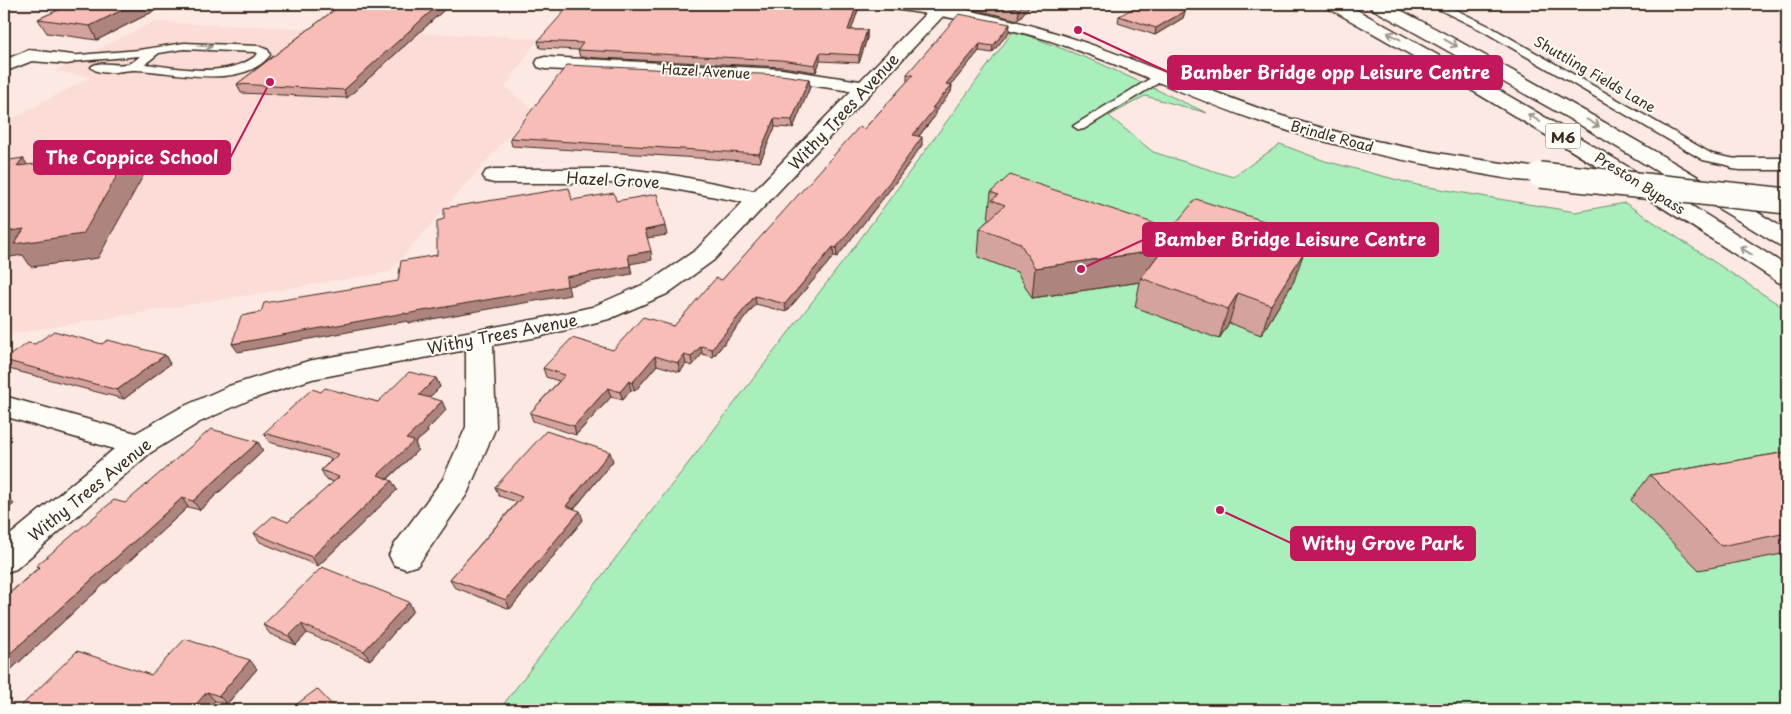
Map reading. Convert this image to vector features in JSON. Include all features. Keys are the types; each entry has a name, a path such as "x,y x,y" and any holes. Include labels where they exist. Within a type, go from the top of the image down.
{"main road":[{"name":"Brindle Road","path":"893,4 992,19 1077,44 1274,120 1340,139 1442,161 1540,175 1787,201"},
{"name":"Preston Bypass","path":"1334,4 1425,53 1522,110 1787,277"},
{"name":"Preston Bypass","path":"1377,4 1534,89 1669,167 1787,240"},
{"name":"Withy Trees Avenue","path":"4,559 139,445 190,415 239,393 308,370 538,328 600,312 658,288 705,255 939,10"},
{"path":"4,68 29,55 67,59"},
{"name":"Hazel Avenue","path":"545,63 782,75 866,88"},
{"path":"1740,164 1787,164"},
{"name":"Hazel Grove","path":"494,176 626,176 668,181 760,199"},
{"path":"406,555 456,485 481,427 479,338"},
{"path":"4,406 139,445"}],"lane":[{"name":"Shuttling Fields Lane","path":"1436,4 1487,29 1708,157 1740,164"},
{"path":"67,59 184,46 258,49 264,52 264,55 257,61 238,69 212,73 134,66 118,69 97,67"},
{"path":"134,66 156,50"},
{"path":"1079,126 1159,77"}],"shaded area":[{"path":"153,22 539,38 505,87 532,109 389,272 4,335 4,123 91,77 55,71"}],"green space":[{"path":"1014,30 1099,63 1207,113 1145,96 1109,116 1153,152 1233,177 1280,144 1325,161 1417,185 1575,212 1625,203 1787,310 1787,710 499,710 855,246"}],"building":[{"path":"72,4 134,4 90,26 38,19"},
{"path":"342,4 439,4 344,90 237,84"},
{"path":"571,4 857,4 848,30 867,30 859,55 820,53 815,65 781,60 578,50 583,43 538,41"},
{"path":"996,4 1024,4 1019,9"},
{"path":"1141,4 1161,4 1185,11 1156,28 1119,16"},
{"path":"959,14 1010,24 993,46 980,44 946,84 952,85 932,108 935,108 913,135 922,137 892,179 836,248 833,247 785,304 755,296 712,349 701,346 691,357 684,355 678,363 655,356 632,383 629,381 620,392 608,388 574,426 530,413 565,375 543,368 572,338 613,350 643,317 674,326 716,278 722,280 859,127 864,129 913,75 907,74"},
{"path":"567,65 781,75 809,79 792,120 774,119 759,154 510,138"},
{"path":"135,145 83,234 14,244 24,229 4,232 4,161 23,158 17,166 80,159 85,151"},
{"path":"1010,175 1171,229 1196,199 1292,230 1284,247 1304,252 1271,305 1238,293 1228,309 1141,278 1162,250 1035,268 1020,243 980,228 1005,205 992,200 998,195 991,192"},
{"path":"569,188 572,200 614,193 616,201 657,194 665,226 645,230 651,251 628,255 630,266 566,277 567,286 232,344 241,316 261,312 264,303 398,281 401,261 437,255 437,221 444,219 444,208"},
{"path":"54,331 102,344 108,340 165,355 117,390 4,360 28,343 35,344"},
{"path":"409,372 436,378 419,395 442,401 406,439 414,441 378,475 392,481 312,557 254,533 273,516 288,522 339,477 321,470 339,454 264,433 312,389 321,392 325,388 378,402"},
{"path":"211,429 258,442 193,501 182,498 4,659 4,598 40,567 36,566 114,500 125,503"},
{"path":"546,431 610,452 566,506 580,511 506,600 450,579 522,497 495,487"},
{"path":"1787,452 1787,533 1721,546 1650,475"},
{"path":"322,567 409,602 364,651 301,624 289,636 263,625"},
{"path":"185,639 250,660 219,696 207,692 191,710 17,710 77,651 151,675"},
{"path":"317,689 337,710 289,710"}],"place":[{"name":"Bamber Bridge opp Leisure Centre","path":"1078,30"},
{"name":"The Coppice School","path":"270,82"},
{"name":"Bamber Bridge Leisure Centre","path":"1081,269"},
{"name":"Withy Grove Park","path":"1220,510"}]}
